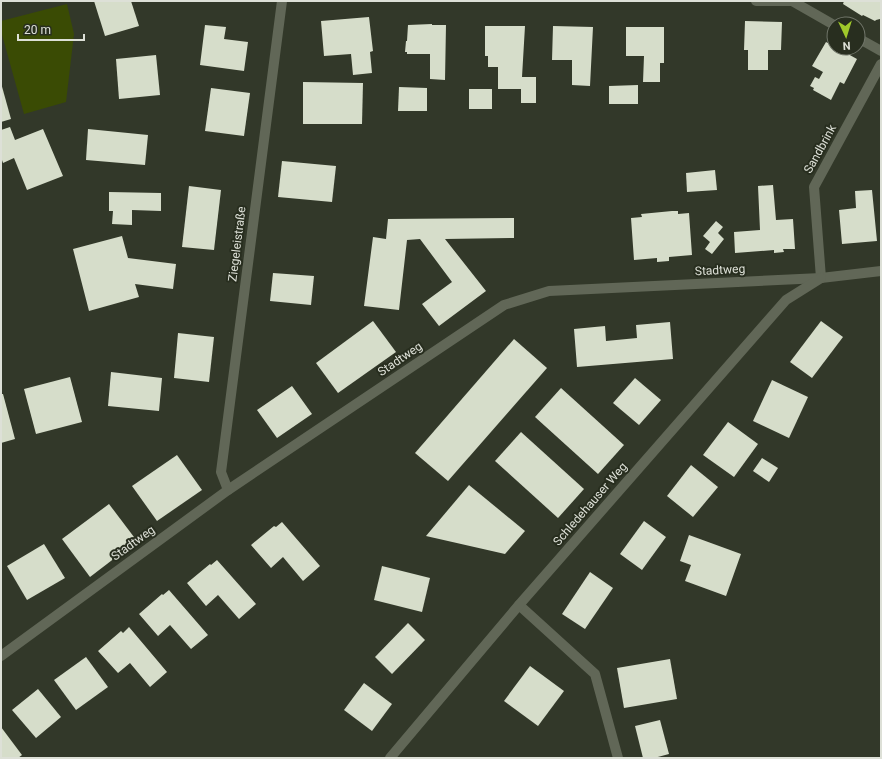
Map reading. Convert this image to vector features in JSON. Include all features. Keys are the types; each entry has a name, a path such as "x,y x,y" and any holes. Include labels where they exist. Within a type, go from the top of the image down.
{"street":[{"name":"Ziegeleistraße","path":"228,490 221,472 282,1"},
{"path":"756,1 792,1 826,20"},
{"path":"866,43 881,51"},
{"name":"Sandbrink","path":"821,278 814,186 881,64"},
{"name":"Stadtweg","path":"1,656 228,490 504,305 550,291 821,278 881,271"},
{"name":"Schledehauser Weg","path":"390,758 519,605 786,300 821,278"},
{"path":"519,605 595,674 618,758"}],"green space":[{"path":"67,4 74,34 66,102 24,114 1,31 1,21"}],"building":[{"path":"94,1 131,1 139,26 105,36"},
{"path":"844,1 881,1 881,17 875,21 866,16 862,16 843,4"},
{"path":"369,17 373,51 370,52 372,73 353,75 351,54 324,56 321,21"},
{"path":"745,21 782,22 781,50 768,50 768,70 748,70 748,50 744,50"},
{"path":"205,25 226,27 224,39 248,42 244,71 200,65"},
{"path":"408,25 446,25 445,80 430,79 430,54 407,54 407,52 405,52"},
{"path":"485,26 525,26 522,77 536,77 536,103 521,103 521,89 498,89 498,67 488,67 488,56 485,56"},
{"path":"553,26 593,27 590,86 572,85 572,60 552,60"},
{"path":"626,27 664,27 664,63 660,63 660,82 643,82 644,56 626,56"},
{"path":"826,42 826,56 852,56 857,59 844,84 840,82 831,100 813,90 814,88 810,86 815,77 819,79 823,72 812,66"},
{"path":"156,55 160,95 119,99 116,59"},
{"path":"303,82 363,83 362,124 303,124"},
{"path":"1,83 11,119 1,122"},
{"path":"638,85 638,104 609,104 609,86"},
{"path":"399,87 427,88 427,111 398,111"},
{"path":"211,88 250,93 244,136 205,131"},
{"path":"469,89 492,89 492,109 469,109"},
{"path":"10,127 15,140 43,129 63,176 27,190 14,158 3,163 1,157 1,130"},
{"path":"88,129 148,135 145,165 86,160"},
{"path":"282,161 336,166 332,202 278,197"},
{"path":"715,170 717,190 687,192 686,173"},
{"path":"773,185 776,220 793,219 795,249 783,249 784,252 774,253 774,250 735,253 734,232 760,230 758,186"},
{"path":"189,186 221,190 214,250 182,247"},
{"path":"872,190 877,241 842,244 839,210 856,208 855,191"},
{"path":"109,192 161,193 161,211 132,210 132,225 112,224 113,211 109,211"},
{"path":"678,211 678,214 689,213 692,255 669,257 669,261 657,262 657,258 634,260 631,218 642,217 641,214"},
{"path":"514,218 514,238 445,239 486,291 439,326 422,304 452,282 420,239 407,240 399,310 364,306 373,237 386,239 388,219"},
{"path":"716,221 723,227 718,233 724,239 712,254 705,249 710,242 703,236"},
{"path":"122,236 128,258 176,264 173,289 135,284 139,297 89,311 73,249"},
{"path":"273,273 314,276 311,305 270,301"},
{"path":"373,321 396,352 338,393 316,363"},
{"path":"821,321 843,337 812,378 790,362"},
{"path":"670,322 673,359 577,367 574,329 605,326 606,341 637,338 636,325"},
{"path":"178,333 214,337 209,382 174,378"},
{"path":"514,339 547,368 448,481 415,453"},
{"path":"111,372 162,378 159,411 108,406"},
{"path":"70,377 82,422 36,434 24,389"},
{"path":"635,378 661,400 639,425 613,403"},
{"path":"772,380 808,397 789,438 753,421"},
{"path":"292,386 312,414 277,438 257,410"},
{"path":"561,388 624,445 598,474 535,417"},
{"path":"1,394 3,394 15,439 1,443"},
{"path":"728,422 758,444 734,477 703,455"},
{"path":"521,432 584,489 558,518 495,461"},
{"path":"177,455 202,490 157,521 132,486"},
{"path":"762,458 778,468 769,482 753,471"},
{"path":"691,465 718,487 693,517 667,496"},
{"path":"469,485 525,531 505,554 426,536"},
{"path":"109,504 137,541 90,577 62,539"},
{"path":"644,521 666,537 642,570 620,554"},
{"path":"282,522 320,566 303,581 283,557 271,568 251,545 274,526 276,527"},
{"path":"689,535 741,554 726,596 685,581 691,565 680,561"},
{"path":"44,544 65,578 27,600 7,566"},
{"path":"217,560 256,604 239,619 218,595 206,606 187,583"},
{"path":"382,566 430,578 422,612 374,600"},
{"path":"590,572 613,588 585,629 562,614"},
{"path":"169,590 208,635 191,649 170,625 158,636 139,614 162,594 163,595"},
{"path":"408,623 425,640 392,674 375,657"},
{"path":"129,627 167,672 150,687 130,663 118,673 98,651 121,631 123,633"},
{"path":"86,657 108,687 76,710 54,680"},
{"path":"670,659 677,699 624,708 617,668"},
{"path":"530,666 564,691 538,726 504,701"},
{"path":"364,683 392,704 372,731 344,710"},
{"path":"38,689 61,717 36,738 12,710"},
{"path":"660,720 669,754 654,758 643,758 635,726"},
{"path":"1,727 22,755 18,758 1,758"}]}
